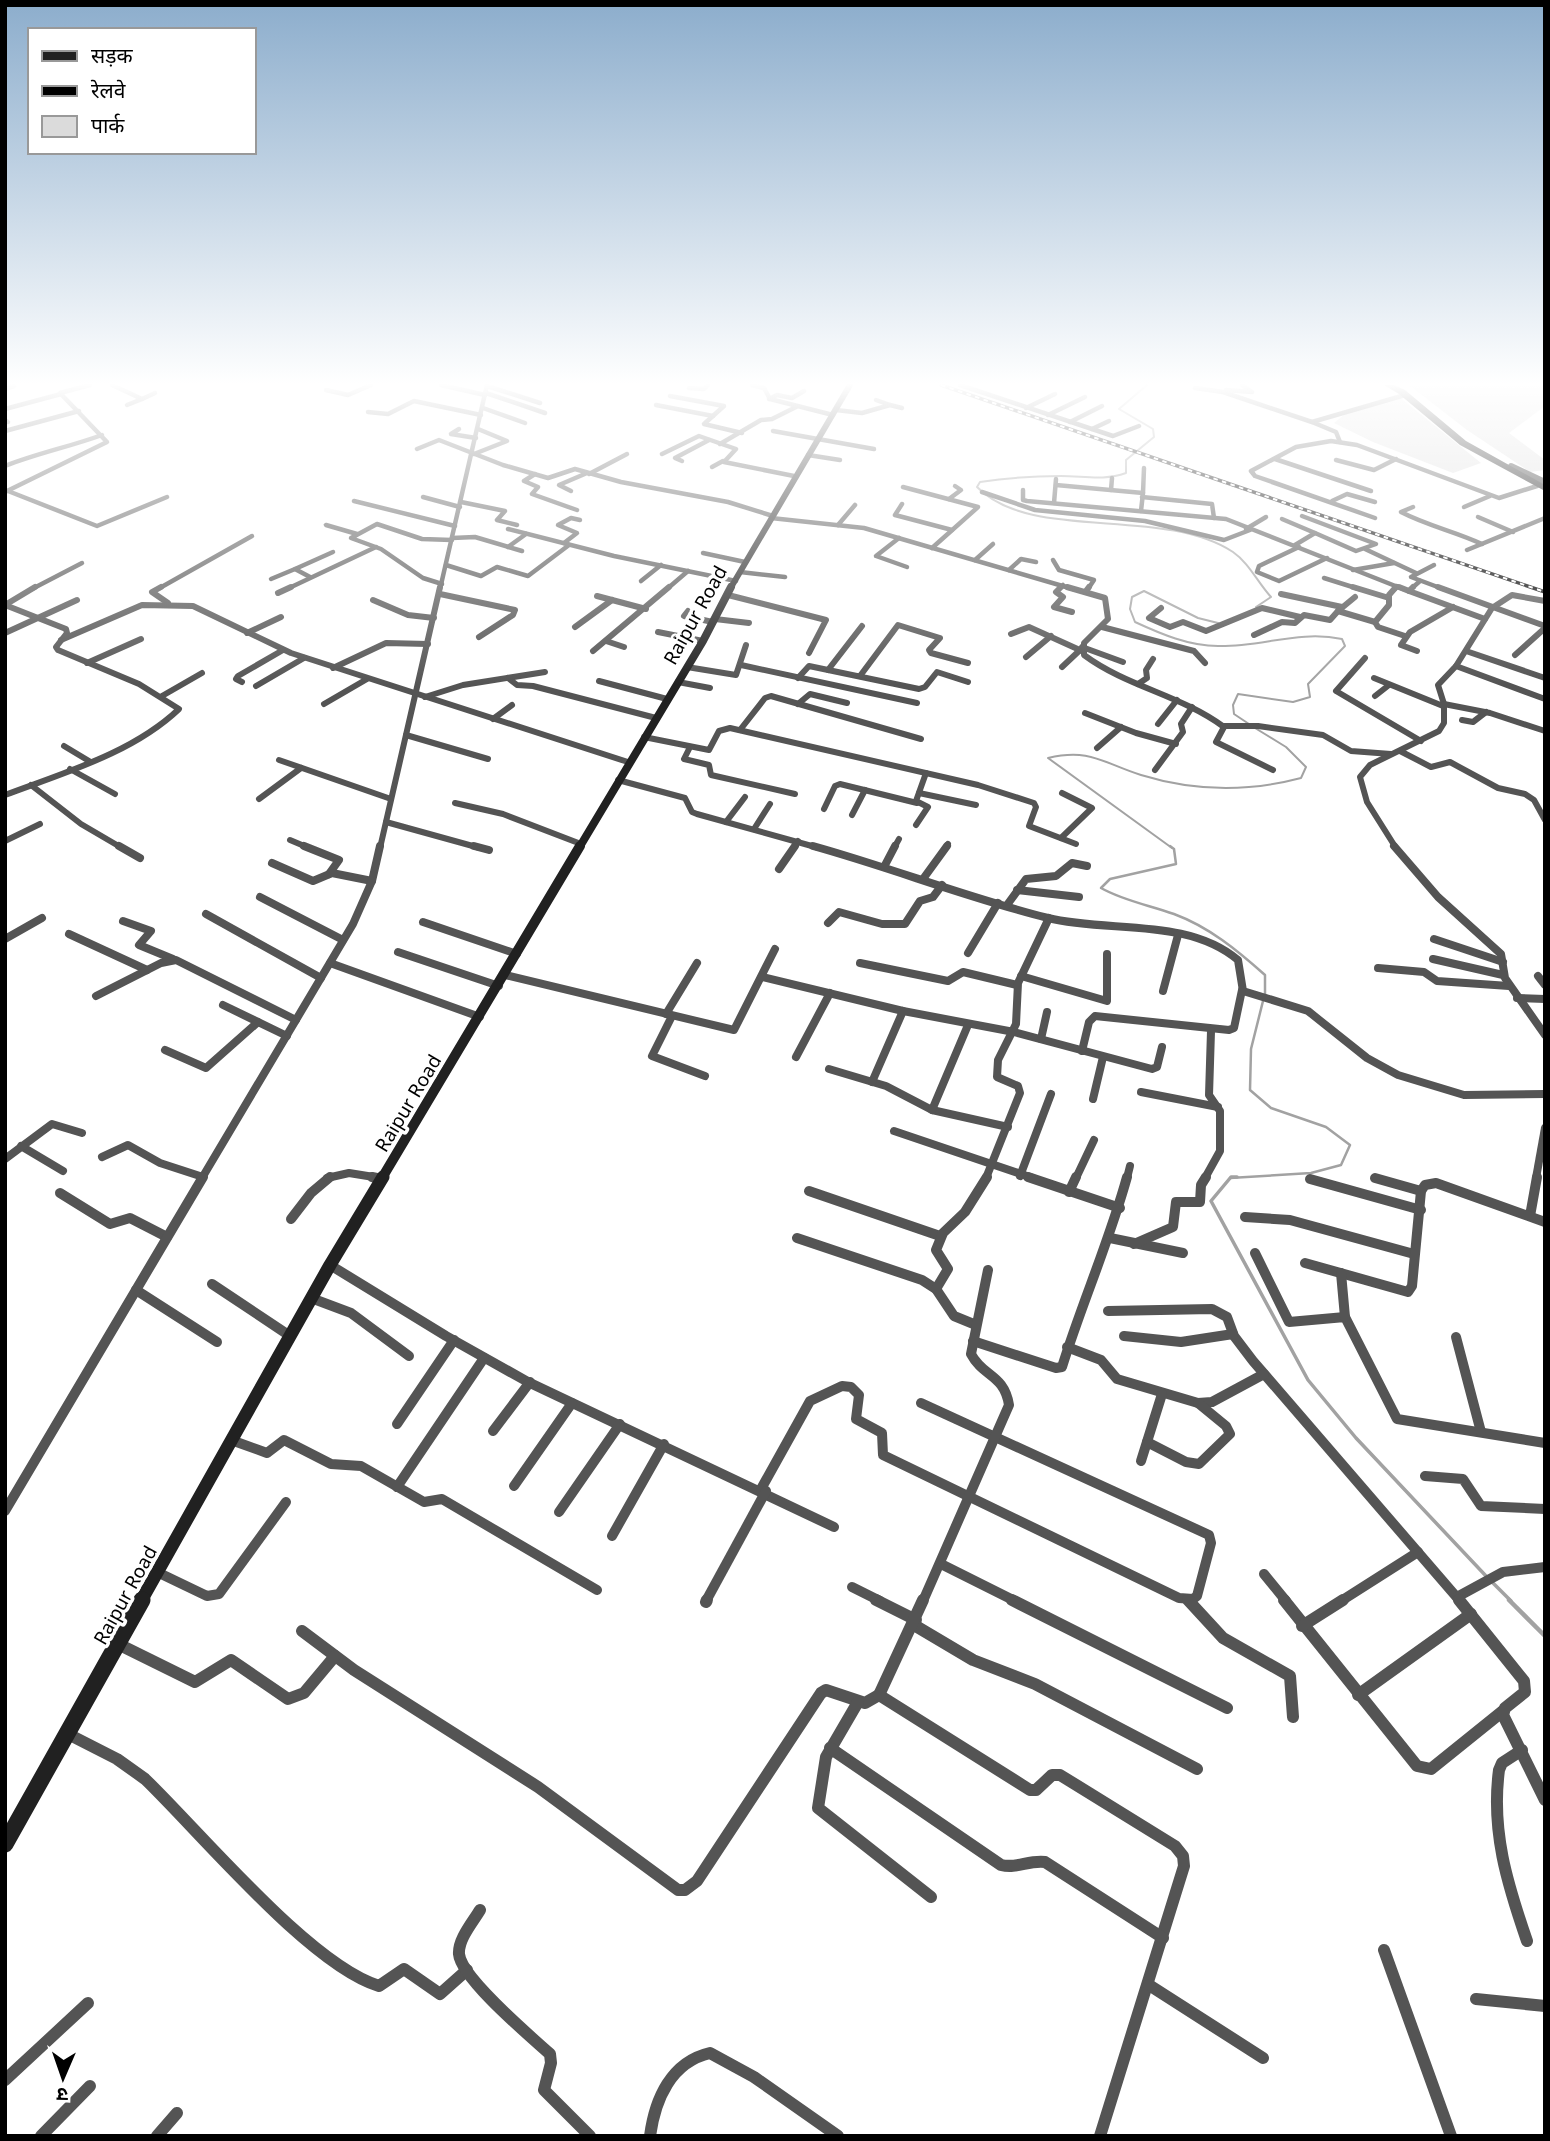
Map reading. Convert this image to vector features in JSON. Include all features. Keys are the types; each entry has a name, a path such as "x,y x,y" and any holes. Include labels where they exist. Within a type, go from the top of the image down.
{"main road":[{"name":"Raipur Road","path":"5,1844 330,1265 499,986 628,762 703,641 789,485"}],"street":[{"path":"5,1510 330,963 372,881 406,735 420,696 428,644 466,485"},
{"path":"533,485 538,487 532,494 577,510"},
{"path":"559,485 571,491"},
{"path":"646,485 728,502 772,517 864,528 1107,599 1108,620 1062,667"},
{"path":"1054,503 1056,485"},
{"path":"1076,485 1212,503 1214,518"},
{"path":"1111,485 1111,490"},
{"path":"1141,511 1143,485"},
{"path":"1285,485 1375,517"},
{"path":"1353,485 1371,491"},
{"path":"1462,485 1505,499 1543,485"},
{"path":"949,499 961,490 955,486"},
{"path":"903,487 978,507 932,548"},
{"path":"1023,490 1025,501 1230,520 1485,619"},
{"path":"7,491 97,526 167,497"},
{"path":"982,492 1035,510 1145,521 1224,540 1266,517"},
{"path":"1332,501 1349,494 1375,502"},
{"path":"1464,508 1490,496"},
{"path":"423,497 505,512 497,520 517,524"},
{"path":"354,500 455,526"},
{"path":"902,504 895,515 952,530"},
{"path":"838,525 855,505"},
{"path":"1413,507 1401,512 1431,527 1446,527 1482,544"},
{"path":"1282,519 1356,551 1376,543 1302,516"},
{"path":"446,565 481,576 499,568 528,576 577,533 558,524 571,517 580,520"},
{"path":"1478,517 1513,532"},
{"path":"1466,550 1545,518"},
{"path":"442,584 424,579 376,547 351,539 377,524 422,539 475,537 522,551"},
{"path":"326,525 357,534"},
{"path":"508,529 688,571 740,571 785,577"},
{"path":"1315,533 1259,566 1257,572 1279,581 1327,558"},
{"path":"508,547 526,534"},
{"path":"170,604 152,592 252,536"},
{"path":"899,538 876,556 907,567"},
{"path":"975,560 993,544"},
{"path":"278,593 376,547"},
{"path":"1365,549 1416,573"},
{"path":"271,579 333,552"},
{"path":"703,553 740,571"},
{"path":"1009,570 1021,559 1036,562"},
{"path":"1053,559 1059,570 1094,580 1086,592"},
{"path":"5,605 82,563"},
{"path":"1353,570 1368,564 1383,567 1394,563"},
{"path":"641,581 661,565"},
{"path":"1434,565 1411,577 1545,627 1515,655"},
{"path":"295,569 310,577"},
{"path":"593,651 688,571"},
{"path":"1324,578 1389,598"},
{"path":"1409,591 1420,581"},
{"path":"1063,585 1056,592 1063,597 1054,607 1072,612"},
{"path":"1375,622 1389,605 1389,598 1397,586"},
{"path":"440,594 514,610 513,615 479,637"},
{"path":"1280,594 1340,609 1405,636"},
{"path":"728,595 826,620 809,653"},
{"path":"1545,601 1512,595 1492,608 1456,666 1438,685 1444,705 1444,723 1441,729 1361,773 1363,791 1378,824 1438,898 1498,950 1503,962 1503,975 1509,986 1545,1035"},
{"path":"597,596 646,608"},
{"path":"1254,635 1282,622 1295,623 1306,614 1328,620 1355,597"},
{"path":"5,634 77,600"},
{"path":"373,600 408,615 434,618"},
{"path":"575,626 612,600"},
{"path":"5,605 67,630 56,647 58,650 162,696 178,708 177,712 136,739 5,795"},
{"path":"61,640 142,605 198,607 247,633 304,658 628,762"},
{"path":"1417,651 1401,645 1405,636 1416,625 1432,622 1453,607"},
{"path":"1161,608 1149,618 1170,627 1183,622 1206,631 1262,608 1300,617"},
{"path":"688,611 684,616 749,623"},
{"path":"247,633 281,617"},
{"path":"860,676 897,625 940,638 929,653 968,663"},
{"path":"828,670 862,626"},
{"path":"1011,634 1026,626 1081,650 1123,662"},
{"path":"1102,627 1194,651 1205,663"},
{"path":"658,632 703,641"},
{"path":"1026,657 1051,636"},
{"path":"87,663 141,639"},
{"path":"606,641 624,647"},
{"path":"333,668 386,643 428,644"},
{"path":"687,667 734,676 741,665 746,645"},
{"path":"242,682 236,677 284,650"},
{"path":"1081,650 1097,665 1192,707 1223,726 1258,726 1323,735 1351,751 1397,753 1431,767 1444,762 1454,763 1498,788 1521,792 1534,800 1540,816 1545,820"},
{"path":"1466,650 1545,678"},
{"path":"256,687 304,658"},
{"path":"1365,658 1336,691 1421,741"},
{"path":"1138,684 1147,678 1146,670 1153,659"},
{"path":"741,665 916,703"},
{"path":"798,678 806,666 921,689 937,672 968,682"},
{"path":"1456,666 1545,699"},
{"path":"420,696 545,672"},
{"path":"162,696 202,673"},
{"path":"508,678 517,685 533,686 656,718"},
{"path":"1374,678 1444,705 1486,712 1545,731"},
{"path":"324,704 367,679"},
{"path":"599,681 667,699"},
{"path":"678,682 710,688"},
{"path":"1376,696 1389,684"},
{"path":"798,704 810,694 846,703"},
{"path":"740,730 766,697 921,739"},
{"path":"1158,724 1177,700"},
{"path":"493,719 512,705"},
{"path":"1155,770 1176,744 1175,740 1184,730 1181,724 1192,707"},
{"path":"1462,720 1473,722 1486,712"},
{"path":"1085,713 1176,744"},
{"path":"1223,726 1216,742 1273,770"},
{"path":"1097,748 1121,727"},
{"path":"645,737 710,749 721,729 740,730 926,773 1033,802 1037,807 1029,825 1076,844"},
{"path":"406,735 488,759"},
{"path":"64,746 89,761"},
{"path":"690,747 685,760 710,766 710,774 795,794"},
{"path":"279,760 391,799"},
{"path":"259,799 301,768"},
{"path":"70,769 115,794"},
{"path":"917,803 926,773"},
{"path":"618,780 685,797 694,813 798,841 1049,918 1077,924 1106,923 1178,935 1234,955 1242,969 1242,990 1234,1027 1225,1031 1211,1031 1095,1016 1089,1022 1082,1051"},
{"path":"824,809 838,784 928,807 916,825"},
{"path":"31,785 81,824 139,858"},
{"path":"852,814 865,790"},
{"path":"919,793 976,805"},
{"path":"1061,838 1092,808 1062,793"},
{"path":"726,822 745,797"},
{"path":"455,803 508,813 552,836 581,844"},
{"path":"754,829 770,804"},
{"path":"386,822 489,850"},
{"path":"5,841 40,824"},
{"path":"884,867 899,839"},
{"path":"272,863 313,881 329,874 339,860 290,840"},
{"path":"779,869 798,841"},
{"path":"923,879 948,844"},
{"path":"968,953 1003,904 1026,879 1056,876 1072,863 1087,866"},
{"path":"329,874 372,881"},
{"path":"828,923 839,912 882,924 905,924 920,901 933,897 942,885"},
{"path":"1017,890 1079,897"},
{"path":"260,897 343,940"},
{"path":"206,914 321,978"},
{"path":"5,939 42,918"},
{"path":"936,1289 948,1269 936,1250 940,1236 964,1213 991,1167 1020,1090 1000,1079 995,1072 1014,1032 1019,1008 1017,985 1040,944 1049,918"},
{"path":"123,921 150,931 139,945 176,960 296,1020"},
{"path":"423,922 517,954"},
{"path":"69,934 148,970"},
{"path":"1163,991 1178,935"},
{"path":"1434,939 1503,962"},
{"path":"505,975 734,1030 775,949"},
{"path":"398,952 499,986"},
{"path":"1021,976 1107,1001 1107,954"},
{"path":"1433,959 1503,975"},
{"path":"96,996 148,970 176,960"},
{"path":"330,963 480,1017"},
{"path":"697,963 669,1015 652,1056 705,1076"},
{"path":"860,963 948,981 963,972 1017,985"},
{"path":"1378,968 1424,972 1437,981 1509,986"},
{"path":"1538,976 1545,985"},
{"path":"762,977 903,1011 1014,1032 1153,1069 1162,1047"},
{"path":"1242,990 1308,1011 1367,1058 1398,1075 1474,1096 1545,1094"},
{"path":"796,1057 830,993"},
{"path":"1517,998 1545,999"},
{"path":"223,1005 287,1036"},
{"path":"872,1082 903,1011"},
{"path":"1041,1039 1047,1012"},
{"path":"165,1050 198,1067 206,1068 258,1022"},
{"path":"932,1110 968,1025"},
{"path":"1134,1244 1174,1227 1176,1202 1200,1202 1201,1185 1220,1151 1218,1107 1209,1096 1211,1031"},
{"path":"1093,1099 1103,1056"},
{"path":"829,1069 908,1096 932,1110 1008,1127"},
{"path":"1141,1092 1218,1107"},
{"path":"1020,1176 1051,1094"},
{"path":"5,1158 52,1124 82,1133"},
{"path":"1530,1216 1545,1128"},
{"path":"894,1131 991,1167 1120,1208"},
{"path":"1069,1192 1094,1140"},
{"path":"102,1157 118,1147 128,1145 160,1163 203,1177"},
{"path":"21,1146 63,1171"},
{"path":"973,1341 1058,1369 1064,1364 1067,1347 1120,1208 1130,1166"},
{"path":"291,1219 320,1181 330,1174 353,1172 382,1178"},
{"path":"1375,1178 1421,1191"},
{"path":"1310,1179 1421,1210"},
{"path":"1305,1263 1408,1292 1412,1286 1421,1191 1425,1185 1441,1184 1545,1222"},
{"path":"809,1191 940,1236"},
{"path":"60,1193 110,1224 130,1218 167,1237"},
{"path":"1245,1217 1290,1220 1414,1254"},
{"path":"797,1238 909,1275 936,1289 954,1317 976,1325"},
{"path":"1110,1238 1183,1253"},
{"path":"1255,1253 1289,1322 1345,1317"},
{"path":"330,1265 484,1358 530,1382 763,1490 834,1527"},
{"path":"302,1631 335,1656 538,1787 678,1890 691,1887 821,1693 832,1691 858,1702 869,1703 879,1695 915,1623 971,1497 1009,1400 998,1377 971,1358 989,1270"},
{"path":"1341,1273 1345,1317 1395,1417 1545,1443"},
{"path":"212,1284 290,1336"},
{"path":"136,1290 217,1342"},
{"path":"311,1298 340,1305 357,1314 409,1356"},
{"path":"1108,1311 1212,1309 1227,1317 1233,1334 1264,1374 1471,1614 1526,1687 1525,1692 1431,1769 1417,1766 1302,1626 1264,1574"},
{"path":"1124,1336 1181,1342 1233,1334"},
{"path":"1456,1337 1481,1432"},
{"path":"397,1424 454,1340"},
{"path":"1067,1347 1099,1359 1115,1378 1198,1403 1212,1402 1264,1374"},
{"path":"397,1487 484,1358"},
{"path":"493,1431 530,1382"},
{"path":"706,1602 810,1401 846,1386 859,1395 856,1419 882,1433 883,1455 1175,1596 1195,1599 1211,1543 1209,1535 921,1403"},
{"path":"1141,1461 1162,1394"},
{"path":"514,1486 572,1403"},
{"path":"1147,1442 1186,1462 1199,1464 1230,1434 1226,1426 1198,1403"},
{"path":"559,1512 620,1424"},
{"path":"231,1440 267,1453 284,1440 331,1464 361,1466 424,1502 442,1499 597,1590"},
{"path":"612,1536 664,1444"},
{"path":"1424,1476 1463,1479 1481,1506 1545,1509"},
{"path":"158,1572 207,1596 219,1594 286,1502"},
{"path":"1302,1626 1418,1552"},
{"path":"941,1564 1227,1708"},
{"path":"1457,1597 1503,1572 1545,1567"},
{"path":"852,1587 974,1660 1035,1684 1197,1769"},
{"path":"1188,1600 1223,1638 1290,1676 1293,1717"},
{"path":"1358,1695 1471,1614"},
{"path":"118,1644 195,1682 231,1660 288,1699 304,1693 335,1656"},
{"path":"879,1695 1030,1790 1057,1774 1175,1846 1184,1862 1149,1985 1100,2136"},
{"path":"858,1702 830,1748 822,1771 818,1801 820,1811 931,1897"},
{"path":"1503,1712 1545,1800"},
{"path":"66,1733 145,1778 287,1919 340,1967 364,1982 379,1986 397,1970 404,1969 440,1994 467,1970"},
{"path":"830,1748 1001,1865 1013,1868 1031,1860 1045,1862 1163,1938"},
{"path":"1522,1750 1502,1763 1499,1770 1495,1836 1499,1857 1527,1941"},
{"path":"480,1910 460,1948 460,1959 467,1970 550,2054 551,2063 544,2090 590,2136"},
{"path":"1384,1950 1451,2136"},
{"path":"1149,1985 1264,2057"},
{"path":"1476,1999 1545,2007"},
{"path":"5,2080 88,2003"},
{"path":"650,2136 661,2100 674,2073 691,2057 710,2053 754,2077 838,2136"},
{"path":"41,2136 90,2086"},
{"path":"157,2136 177,2113"}],"waterway":[{"path":"978,485 977,487 1001,504 1030,514 1063,520 1170,530 1204,538 1233,552 1249,567 1271,597 1256,607"},
{"path":"1218,623 1198,618 1144,591 1132,597 1130,609 1135,622 1186,642 1234,646 1311,636 1342,639 1345,646 1308,684 1310,697 1293,702 1238,694 1233,705 1234,714 1249,724"},
{"path":"1172,848 1048,758 1062,755 1086,756 1141,775 1201,787 1261,786 1301,778 1306,767 1286,747 1255,728"},
{"path":"1170,846 1174,849 1176,864 1110,879 1101,888 1128,900 1187,919 1211,932 1265,975 1265,994"},
{"path":"1230,1178 1311,1173 1341,1165 1350,1145 1326,1127 1271,1108 1250,1090 1251,1049 1263,1001"},
{"path":"1230,1178 1237,1177"},
{"path":"1230,1178 1211,1201 1308,1380 1356,1438 1486,1576"},
{"path":"1491,1581 1511,1601"},
{"path":"1509,1600 1545,1636"}],"railway":[{"path":"1233,485 1545,592"}]}
